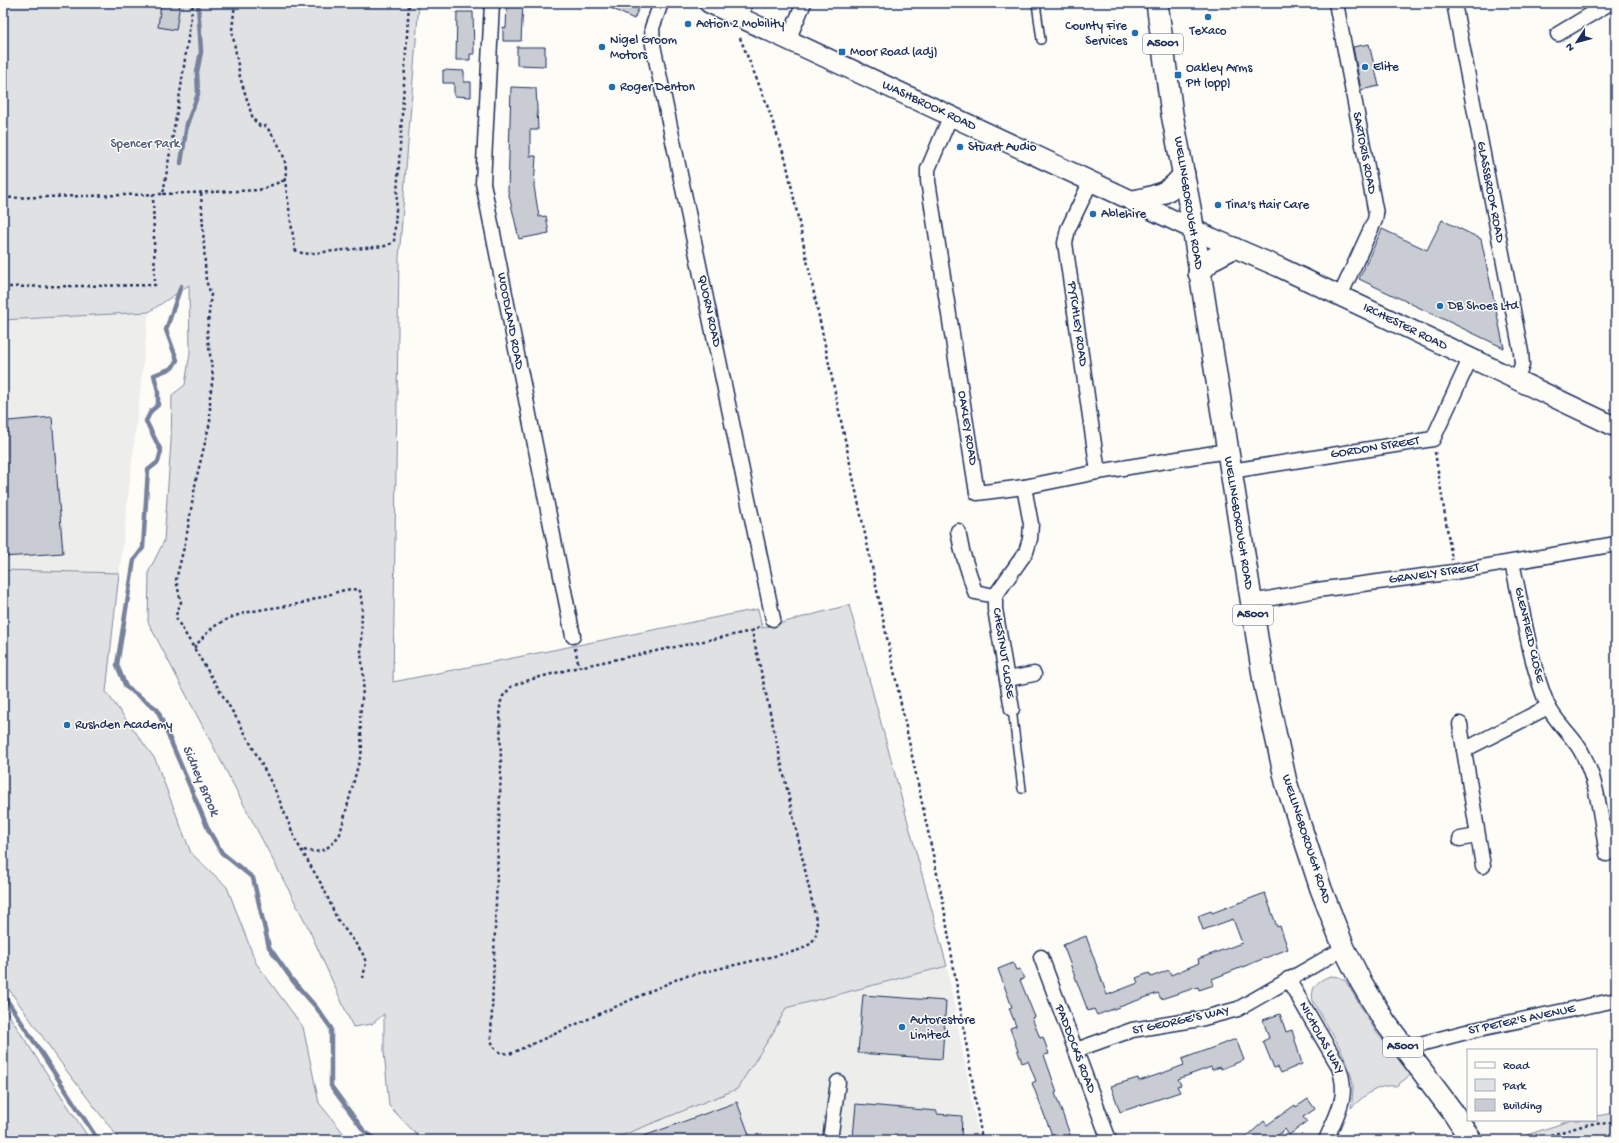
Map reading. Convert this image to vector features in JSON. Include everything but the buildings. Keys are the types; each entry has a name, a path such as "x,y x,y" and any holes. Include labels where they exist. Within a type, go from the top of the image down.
{"main road":[{"name":"WASHBROOK ROAD","path":"709,3 744,11 788,40 1193,229"},
{"name":"WELLINGBOROUGH ROAD","path":"1157,3 1172,114 1193,229 1251,602 1270,714 1286,782 1308,854 1344,948 1371,1001 1471,1140"},
{"path":"1134,201 1166,192 1176,185 1184,174"},
{"name":"IRCHESTER ROAD","path":"1193,229 1340,296 1616,428"},
{"path":"1199,273 1212,259 1233,248"}],"street":[{"name":"WOODLAND ROAD","path":"492,3 483,183 573,636"},
{"name":"QUORN ROAD","path":"661,3 652,28 653,45 773,619"},
{"path":"788,40 804,3"},
{"name":"SARTORIS ROAD","path":"1336,3 1376,214 1375,220 1340,296"},
{"name":"GLASSBROOK ROAD","path":"1454,3 1520,352 1522,365 1516,380"},
{"path":"1558,34 1610,3"},
{"name":"OAKLEY ROAD","path":"951,115 928,169 928,181 977,493 1024,487 1098,472 1229,461"},
{"name":"PYTCHLEY ROAD","path":"1091,181 1068,229 1066,243 1098,472"},
{"name":"GORDON STREET","path":"1229,461 1432,439 1470,359"},
{"name":"CHESTNUT CLOSE","path":"1012,709 995,609 995,596 1026,552 1030,539 1031,524 1024,487"},
{"path":"958,531 962,551 975,592 995,596"},
{"name":"GRAVELY STREET","path":"1251,602 1317,590 1512,563 1616,544"},
{"name":"GLENFIELD CLOSE","path":"1512,563 1540,686 1548,707 1580,750 1587,762 1610,831 1607,854"},
{"path":"1007,678 1034,674"},
{"path":"1464,750 1548,707"},
{"path":"1460,724 1482,866"},
{"path":"1460,839 1477,836"},
{"name":"ST GEORGE'S WAY","path":"1076,1050 1132,1030 1200,1019 1238,1009 1344,948"},
{"name":"PADDOCKS ROAD","path":"1041,957 1109,1140"},
{"name":"NICHOLAS WAY","path":"1288,979 1338,1065 1343,1078 1344,1091 1342,1100 1326,1140"},
{"name":"ST PETER'S AVENUE","path":"1406,1051 1419,1044 1474,1030 1616,1000"},
{"path":"830,1140 838,1082"}],"lane":[{"path":"1036,3 1041,40"},
{"path":"1012,709 1022,789"}],"path":[{"path":"163,194 193,3"},
{"path":"235,3 232,30 240,77 253,119 260,126 266,126 281,146 287,169 285,180 295,250 304,254 385,246 394,242 409,3"},
{"path":"740,38 766,102 786,161 943,902 982,1140"},
{"path":"3,198 201,194 260,190 285,180"},
{"path":"3,287 155,285 154,194"},
{"path":"201,194 206,281 211,294 207,332 213,377 210,396 210,422 196,480 186,539 176,580 181,602 176,615 177,620 240,724 258,757 276,792 301,849 323,887 337,919 362,952 366,962 363,978"},
{"path":"1432,439 1454,572"},
{"path":"194,648 204,634 220,622 234,616 252,611 300,604 341,591 357,589 360,591 362,605 361,653 364,681 360,716 362,750 340,834 334,843 319,852 310,852 301,849"},
{"path":"752,631 817,924 818,933 814,941 804,949 682,977 512,1053 503,1054 496,1050 492,1044 491,1037 501,782 500,704 503,696 512,686 532,679 579,667 752,631 773,619"},
{"path":"573,636 579,667"},
{"path":"1533,1140 1589,1124 1616,1123"}],"shaded area":[{"name":"Rushden Academy","path":"149,312 106,692 155,759 191,853 227,887 256,963 303,1027 319,1103 349,1140 120,1140 66,1070 3,981 3,320"},
{"path":"947,966 979,1140 611,1140 737,1089 774,1031 786,1008"}],"green space":[{"name":"Spencer Park","path":"3,3 419,3 399,258 393,682 758,609 762,628 849,605 947,966 786,1008 774,1031 737,1089 611,1140 422,1140 389,1106 384,1051 384,1014 372,1024 353,1027 307,925 148,622 149,571 164,541 171,442 172,395 185,385 190,353 189,285 149,312 3,320"},
{"name":"Rushden Academy","path":"3,570 119,573 106,692 155,759 191,853 227,887 256,963 303,1027 319,1103 349,1140 120,1140 66,1070 3,981"},
{"path":"1331,976 1339,977 1345,980 1376,1032 1412,1074 1396,1086 1383,1087 1371,1092 1351,1108 1353,1086 1351,1075 1337,1042 1313,1001 1312,996 1316,985 1322,980"},
{"path":"3,1006 90,1140 3,1140"},
{"path":"1616,1113 1616,1139 1512,1140 1569,1121 1597,1121 1597,1116"}],"waterway":[{"name":"Sidney Brook","path":"181,163 187,124 198,94 197,72 201,52 198,3"},
{"name":"Sidney Brook","path":"181,286 166,330 177,360 172,368 154,375 158,391 158,405 151,411 146,421 161,451 158,462 148,470 143,548 134,560 117,665 126,687 157,709 209,831 222,853 253,878 269,947 293,981 316,1007 331,1028 331,1086 364,1131 377,1140"},
{"path":"3,994 98,1140"}],"place":[{"name":"Texaco","path":"1208,17"},
{"name":"Action 2 Mobility","path":"688,24"},
{"name":"County Fire Services","path":"1135,33"},
{"name":"Nigel Groom Motors","path":"602,47"},
{"name":"Moor Road (adj)","path":"842,52"},
{"name":"Elite","path":"1365,67"},
{"name":"Oakley Arms PH (opp)","path":"1178,75"},
{"name":"Roger Denton","path":"612,87"},
{"name":"Stuart Audio","path":"960,147"},
{"name":"Tina's Hair Care","path":"1218,205"},
{"name":"Ablehire","path":"1093,214"},
{"name":"DB Shoes Ltd","path":"1440,306"},
{"name":"Rushden Academy","path":"67,725"},
{"name":"Autorestore Limited","path":"902,1027"}]}
